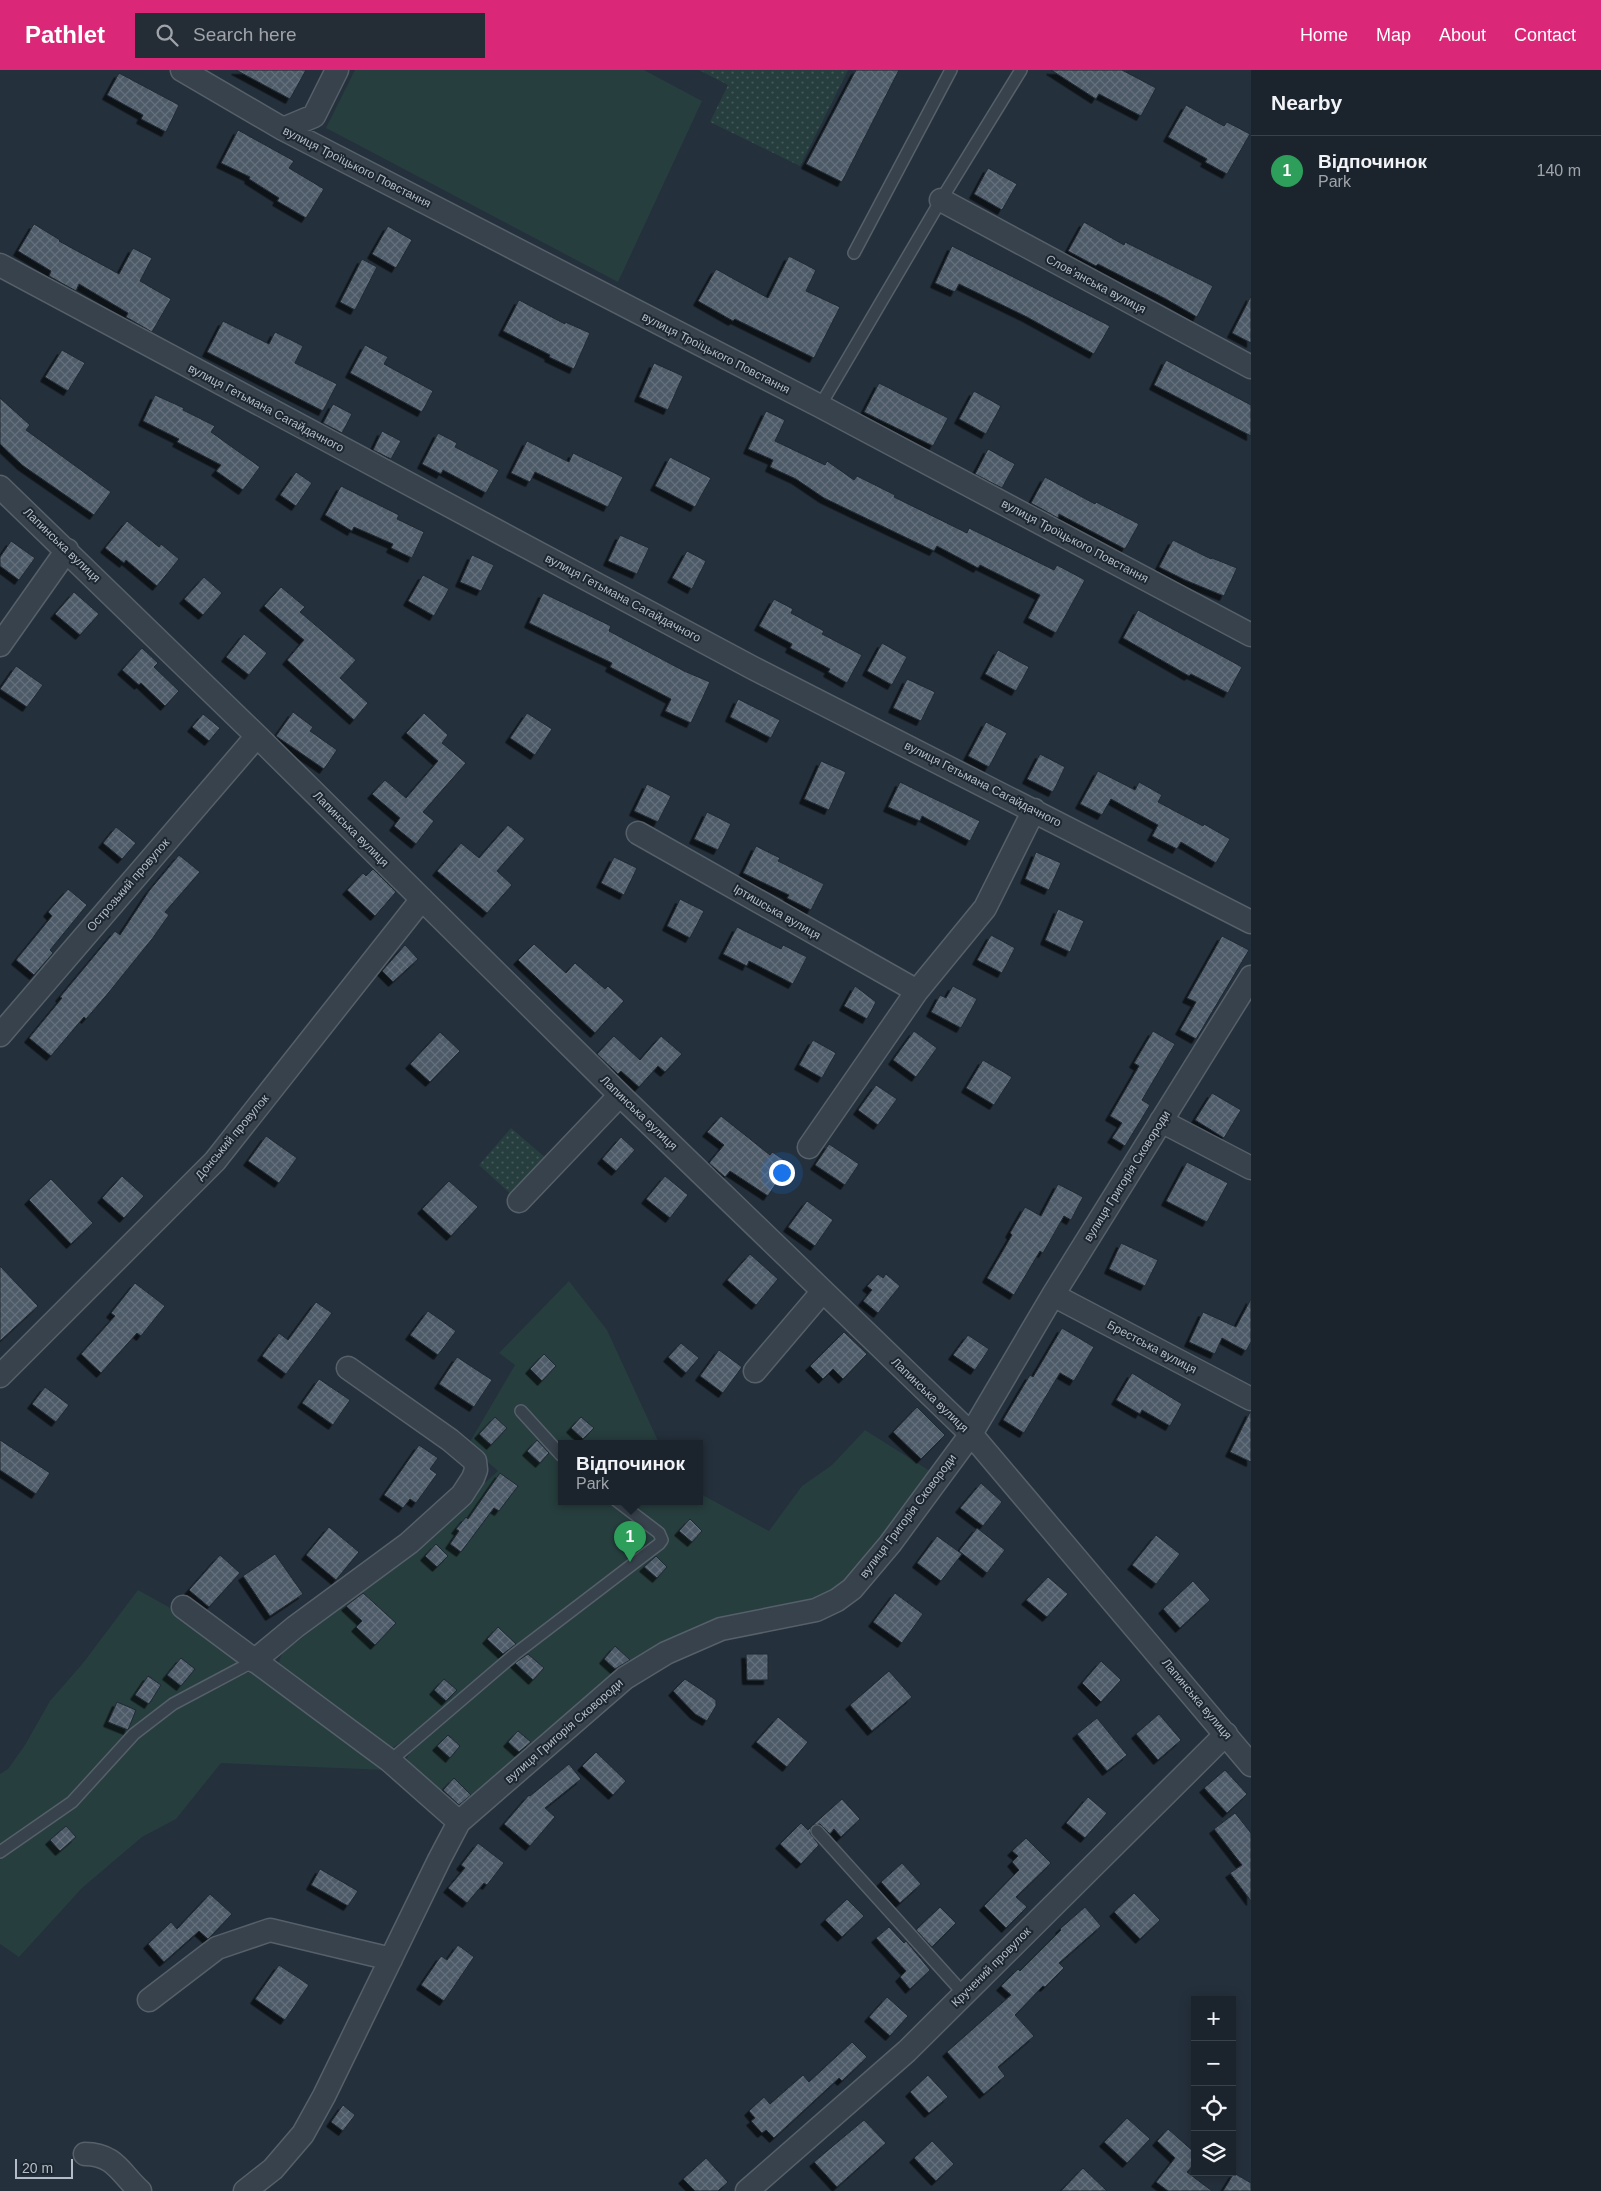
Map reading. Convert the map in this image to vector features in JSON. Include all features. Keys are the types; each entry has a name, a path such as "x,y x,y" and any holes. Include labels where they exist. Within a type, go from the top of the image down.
{"street":[{"name":"вулиця Троїцького Повстання","path":"182,70 283,129 820,406 1251,635"},
{"path":"283,129 314,116 337,70"},
{"name":"Словʼянська вулиця","path":"941,200 1251,368"},
{"name":"вулиця Гетьмана Сагайдачного","path":"0,265 753,668 1251,922"},
{"name":"Лапинська вулиця","path":"0,487 257,736 620,1095 971,1434 1251,1765"},
{"path":"0,645 67,550"},
{"name":"Острозький провулок","path":"0,1035 257,736"},
{"path":"809,1146 917,991 985,908 1034,810"},
{"name":"Іртишська вулиця","path":"638,833 917,991"},
{"name":"Донський провулок","path":"0,1376 215,1161 422,899"},
{"name":"вулиця Григорія Сковороди","path":"459,1822 624,1678 666,1652 722,1629 816,1610 837,1600 852,1589 890,1544 971,1434 1053,1294 1251,977"},
{"path":"519,1201 620,1095"},
{"path":"1162,1121 1251,1168"},
{"path":"755,1371 822,1291"},
{"name":"Брестська вулиця","path":"1053,1294 1251,1399"},
{"path":"254,1661 302,1621 409,1543 462,1495 474,1478 476,1470 475,1461 450,1440 348,1368"},
{"path":"183,1607 390,1761 459,1822 324,2096 303,2134 273,2169 245,2191"},
{"name":"Кручений провулок","path":"747,2191 907,2051 1226,1734"},
{"path":"149,2000 217,1948 270,1930 391,1959"},
{"path":"85,2154 97,2154 108,2158 140,2191"}],"lane":[{"path":"854,253 952,70"},
{"path":"820,406 941,200 1021,70"},
{"path":"521,1411 558,1451"},
{"path":"390,1761 515,1654 660,1544 662,1540 659,1533 622,1505"},
{"path":"0,1852 72,1802 134,1734 173,1704 254,1661"},
{"path":"817,1831 964,1994"}],"green space":[{"path":"355,70 644,70 702,101 618,282 326,128"},
{"path":"699,70 848,70 800,166 710,122 728,85"},
{"path":"511,1128 547,1159 513,1196 479,1165"},
{"path":"569,1281 607,1330 658,1440 558,1440 558,1505 703,1505 703,1495 769,1531 802,1486 832,1465 865,1430 933,1473 890,1530 829,1598 690,1634 461,1813 412,1773 407,1758 412,1748 403,1741 389,1750 278,1665 282,1653 367,1588 498,1471 468,1445 515,1365 499,1353"},
{"path":"138,1590 167,1606 230,1650 244,1673 257,1673 387,1770 221,1763 176,1819 142,1837 82,1888 19,1957 0,1944 0,1774 8,1769 25,1745 50,1701 83,1663"}],"building":[{"path":"236,70 306,70 290,99"},
{"path":"856,70 899,70 842,182 806,164"},
{"path":"1051,70 1122,70 1156,88 1141,116 1099,94 1096,99"},
{"path":"119,73 179,105 166,132 141,119 143,115 107,95"},
{"path":"1186,105 1224,126 1227,122 1250,134 1227,174 1205,162 1207,159 1168,137"},
{"path":"238,130 294,161 289,168 324,189 306,218 277,201 279,198 249,179 250,177 221,163"},
{"path":"988,168 1017,184 1002,210 974,194"},
{"path":"1084,222 1124,245 1125,242 1213,286 1197,317 1098,264 1096,266 1068,251"},
{"path":"34,224 59,241 119,274 133,248 152,258 140,281 171,299 152,332 126,317 128,313 79,284 76,291 49,276 51,271 18,251"},
{"path":"388,226 412,240 396,268 372,254"},
{"path":"952,246 1110,326 1094,354 1027,317 959,284 955,292 935,283"},
{"path":"789,256 816,270 806,291 840,307 814,358 735,319 733,321 698,301 716,269 768,298"},
{"path":"362,259 377,267 355,310 340,302"},
{"path":"1251,296 1251,343 1232,333"},
{"path":"519,300 565,324 565,322 590,333 574,369 503,331"},
{"path":"223,321 269,344 275,332 303,346 295,363 337,384 323,411 207,352"},
{"path":"365,345 388,357 384,364 433,391 422,412 350,373"},
{"path":"62,350 85,363 68,391 45,377"},
{"path":"1166,360 1251,405 1251,436 1154,385"},
{"path":"654,363 683,376 668,410 639,397"},
{"path":"879,383 948,418 933,446 864,412"},
{"path":"974,391 1001,406 986,434 959,419"},
{"path":"155,395 184,408 183,410 215,426 211,432 260,467 243,490 216,471 221,465 177,442 179,439 143,421"},
{"path":"0,398 30,425 26,430 111,492 94,515 22,465 0,444"},
{"path":"333,404 352,414 342,433 323,423"},
{"path":"766,411 785,420 775,441 825,465 827,461 854,480 857,476 895,495 894,497 967,533 969,528 1054,570 1057,565 1085,580 1056,633 1028,618 1040,595 980,565 978,568 937,546 934,551 824,498 796,479 770,467 773,460 748,449"},
{"path":"382,431 401,441 391,459 373,450"},
{"path":"438,433 457,443 455,447 499,470 486,493 443,470 441,474 422,464"},
{"path":"527,441 569,462 573,453 623,477 608,507 535,472 530,482 511,473"},
{"path":"988,449 1015,464 1002,488 975,474"},
{"path":"670,457 711,478 695,507 655,486"},
{"path":"296,472 312,483 296,506 280,495"},
{"path":"1045,477 1095,504 1096,502 1139,524 1125,549 1059,514 1058,518 1031,503"},
{"path":"341,486 399,515 397,519 424,532 412,558 391,548 393,544 354,527 352,531 325,515"},
{"path":"127,521 159,547 161,544 179,559 157,586 126,560 124,563 105,548"},
{"path":"620,535 649,548 637,574 608,561"},
{"path":"1173,540 1211,559 1237,568 1224,596 1159,567"},
{"path":"11,541 35,558 19,580 0,566 0,557"},
{"path":"687,551 706,561 692,589 672,578"},
{"path":"472,555 494,565 481,591 460,582"},
{"path":"423,575 449,589 434,616 408,601"},
{"path":"204,577 222,593 203,615 184,599"},
{"path":"281,587 305,607 300,612 356,660 340,678 368,703 354,720 287,660 304,640 264,606"},
{"path":"74,592 99,614 80,635 55,614"},
{"path":"543,593 611,626 609,631 684,671 710,682 691,723 665,711 671,699 610,667 612,663 529,623"},
{"path":"774,599 793,609 791,613 824,631 822,634 862,655 847,683 828,672 830,669 790,648 792,644 759,626"},
{"path":"1138,610 1242,667 1228,693 1191,674 1189,676 1123,638"},
{"path":"244,634 267,653 249,675 226,657"},
{"path":"882,643 907,657 892,685 867,671"},
{"path":"142,648 158,663 154,667 179,691 165,706 141,683 139,685 122,670"},
{"path":"998,650 1029,667 1016,691 985,674"},
{"path":"16,666 43,685 27,707 0,689"},
{"path":"907,679 935,692 921,721 893,708"},
{"path":"738,699 780,720 771,738 730,717"},
{"path":"293,712 313,727 310,731 337,750 324,769 276,736"},
{"path":"424,713 448,735 442,743 466,763 423,812 434,821 416,844 394,826 400,818 372,794 385,780 406,798 438,761 406,733"},
{"path":"527,713 552,729 535,755 510,738"},
{"path":"203,714 220,728 209,741 192,727"},
{"path":"986,722 1007,733 989,767 968,756"},
{"path":"1040,754 1065,767 1053,792 1027,779"},
{"path":"821,761 846,772 829,810 804,799"},
{"path":"1098,771 1135,790 1139,782 1162,795 1158,802 1230,839 1216,863 1181,842 1177,849 1152,836 1158,825 1111,799 1102,815 1080,804"},
{"path":"900,782 980,821 970,841 922,816 920,821 888,807"},
{"path":"647,784 671,796 658,822 634,811"},
{"path":"707,812 731,824 718,850 694,839"},
{"path":"508,825 525,839 497,871 512,885 487,913 437,871 461,843 479,858"},
{"path":"116,827 136,843 122,859 103,843"},
{"path":"756,846 780,858 778,861 824,884 811,910 787,898 789,895 743,873"},
{"path":"1036,852 1061,863 1049,890 1025,879"},
{"path":"179,855 200,872 165,912 169,915 152,939 105,997 86,1019 84,1017 51,1056 29,1038 62,998 60,997 115,931 120,935 149,891"},
{"path":"614,857 637,868 624,895 601,883"},
{"path":"373,869 396,892 375,916 347,890 363,873 366,876"},
{"path":"68,889 87,905 50,950 53,953 34,975 16,960 52,916 48,912"},
{"path":"680,899 704,911 690,938 667,926"},
{"path":"1058,909 1084,921 1070,952 1045,940"},
{"path":"737,927 781,949 783,945 807,957 793,984 749,961 747,966 723,954"},
{"path":"991,935 1015,948 1002,973 977,960"},
{"path":"1222,936 1249,950 1196,1039 1180,1030 1196,1002 1187,998"},
{"path":"534,944 566,973 575,963 605,989 608,986 624,1001 595,1033 518,960"},
{"path":"405,945 418,959 393,982 382,971"},
{"path":"855,986 876,1002 867,1019 844,1006"},
{"path":"953,986 977,999 961,1028 931,1012 940,995 946,998"},
{"path":"914,1031 937,1048 916,1077 893,1060"},
{"path":"1153,1031 1175,1044 1142,1100 1150,1105 1125,1146 1112,1138 1122,1123 1110,1116 1139,1066 1134,1063"},
{"path":"440,1032 460,1051 430,1082 410,1064"},
{"path":"614,1036 640,1060 661,1036 682,1054 665,1072 658,1066 639,1087 621,1071 618,1074 597,1054"},
{"path":"813,1040 836,1053 822,1078 799,1065"},
{"path":"983,1060 1012,1077 994,1105 966,1088"},
{"path":"876,1085 897,1099 878,1125 858,1110"},
{"path":"1212,1093 1241,1110 1224,1138 1195,1120"},
{"path":"721,1116 770,1155 772,1152 789,1163 768,1196 730,1171 725,1177 709,1163 724,1145 707,1132"},
{"path":"266,1136 297,1158 279,1183 248,1161"},
{"path":"621,1137 635,1150 616,1171 602,1159"},
{"path":"829,1144 859,1164 845,1185 815,1165"},
{"path":"1187,1162 1228,1183 1207,1222 1166,1201"},
{"path":"122,1176 144,1196 124,1218 102,1198"},
{"path":"665,1176 688,1195 670,1218 646,1199"},
{"path":"51,1179 93,1223 71,1244 29,1200"},
{"path":"449,1181 478,1207 451,1236 422,1209"},
{"path":"1058,1184 1083,1197 1071,1220 1064,1216 1043,1253 1040,1251 1014,1295 987,1278 1012,1235 1010,1233 1025,1207 1041,1216"},
{"path":"807,1201 833,1220 815,1246 788,1227"},
{"path":"1121,1243 1158,1260 1145,1286 1109,1269"},
{"path":"750,1254 778,1279 756,1305 727,1280"},
{"path":"0,1266 38,1306 0,1341"},
{"path":"878,1274 883,1278 886,1274 900,1286 878,1313 863,1301 872,1290 867,1286"},
{"path":"135,1283 165,1306 141,1336 137,1333 101,1373 81,1354 115,1316 111,1313"},
{"path":"1251,1299 1251,1342 1246,1351 1222,1338 1215,1354 1189,1342 1203,1312 1236,1327"},
{"path":"316,1302 332,1313 286,1374 262,1356 279,1333 288,1340"},
{"path":"428,1311 456,1331 438,1355 410,1335"},
{"path":"1062,1328 1094,1347 1074,1381 1060,1373 1024,1433 1003,1420 1030,1375 1033,1377"},
{"path":"844,1332 867,1354 843,1379 833,1369 823,1379 810,1366"},
{"path":"968,1335 989,1349 975,1370 953,1355"},
{"path":"681,1343 699,1358 686,1373 668,1357"},
{"path":"719,1350 742,1367 723,1393 700,1376"},
{"path":"544,1354 556,1366 542,1381 530,1369"},
{"path":"457,1357 492,1380 474,1407 439,1384"},
{"path":"1132,1373 1182,1404 1170,1426 1142,1410 1140,1414 1116,1400"},
{"path":"319,1379 350,1400 333,1425 302,1403"},
{"path":"45,1387 69,1405 56,1422 32,1404"},
{"path":"917,1407 945,1435 921,1459 893,1432"},
{"path":"1251,1412 1251,1462 1230,1452"},
{"path":"495,1417 507,1428 491,1445 479,1434"},
{"path":"581,1417 594,1428 583,1439 571,1428"},
{"path":"0,1440 50,1473 36,1494 0,1470"},
{"path":"537,1440 549,1453 540,1463 527,1451"},
{"path":"419,1445 438,1458 430,1469 437,1474 416,1503 410,1499 403,1508 384,1495"},
{"path":"500,1473 518,1486 499,1511 494,1508 461,1552 450,1544 459,1531 456,1529 466,1517 468,1519"},
{"path":"981,1483 1002,1502 983,1526 960,1508"},
{"path":"690,1519 702,1531 692,1542 679,1531"},
{"path":"329,1527 359,1552 336,1580 306,1555"},
{"path":"977,1528 1005,1550 987,1573 959,1551"},
{"path":"1156,1535 1180,1554 1156,1584 1132,1565"},
{"path":"937,1536 962,1554 941,1581 917,1563"},
{"path":"436,1544 448,1556 437,1567 425,1556"},
{"path":"275,1554 303,1594 270,1616 243,1576"},
{"path":"220,1555 240,1573 209,1607 189,1590"},
{"path":"656,1556 667,1567 657,1578 644,1567"},
{"path":"1048,1577 1068,1594 1047,1617 1026,1600"},
{"path":"1193,1581 1210,1600 1180,1628 1163,1609"},
{"path":"363,1593 396,1623 375,1645 356,1627 362,1621 346,1606"},
{"path":"895,1593 923,1614 902,1643 873,1622"},
{"path":"498,1627 516,1644 503,1654 487,1639"},
{"path":"615,1646 630,1660 615,1669 604,1659"},
{"path":"528,1654 544,1668 533,1680 515,1663"},
{"path":"746,1654 768,1654 768,1680 747,1680"},
{"path":"181,1658 195,1669 181,1686 167,1675"},
{"path":"1101,1661 1121,1680 1101,1702 1082,1683"},
{"path":"889,1671 912,1697 872,1731 850,1705"},
{"path":"148,1676 161,1685 149,1704 135,1695"},
{"path":"444,1679 457,1690 446,1701 434,1690"},
{"path":"685,1679 716,1700 716,1706 707,1721 695,1714 673,1691"},
{"path":"117,1702 136,1710 128,1730 108,1722"},
{"path":"1159,1714 1181,1740 1158,1760 1136,1734"},
{"path":"778,1717 808,1742 787,1767 756,1742"},
{"path":"1097,1718 1127,1755 1107,1771 1077,1734"},
{"path":"518,1731 531,1742 519,1752 508,1742"},
{"path":"448,1735 460,1746 450,1758 437,1746"},
{"path":"596,1752 626,1781 613,1795 582,1766"},
{"path":"569,1764 581,1779 545,1808 555,1817 530,1846 504,1824 529,1795"},
{"path":"1225,1770 1247,1794 1227,1813 1204,1788"},
{"path":"454,1778 471,1795 459,1805 443,1790"},
{"path":"1088,1797 1107,1813 1085,1838 1066,1823"},
{"path":"842,1799 860,1819 841,1837 834,1829 830,1834 820,1824 813,1825"},
{"path":"1235,1813 1251,1833 1251,1901 1230,1873 1242,1865 1214,1829"},
{"path":"801,1823 808,1830 811,1827 810,1833 819,1845 801,1864 780,1844"},
{"path":"66,1826 76,1837 60,1851 50,1840"},
{"path":"1026,1838 1051,1863 1016,1897 1027,1907 1006,1928 984,1906 1019,1870 1012,1862 1018,1856 1012,1851"},
{"path":"478,1843 504,1863 487,1885 484,1883 467,1903 448,1888 465,1868 461,1865"},
{"path":"902,1863 921,1884 900,1903 881,1882"},
{"path":"320,1869 358,1891 348,1906 311,1885"},
{"path":"1134,1893 1160,1920 1140,1939 1114,1912"},
{"path":"210,1894 232,1914 208,1939 199,1931 164,1962 148,1944 171,1922 177,1929"},
{"path":"847,1899 864,1916 842,1937 825,1920"},
{"path":"940,1907 956,1923 932,1947 916,1930"},
{"path":"1085,1907 1101,1926 1059,1963 1064,1968 1045,1987 1043,1986 1015,2015 1034,2036 998,2067 1005,2076 984,2094 947,2052 1011,1995 1001,1986 1018,1969 1020,1971 1060,1929"},
{"path":"889,1927 904,1943 906,1941 930,1970 910,1989 900,1977 906,1971 876,1938"},
{"path":"458,1945 474,1957 444,2001 421,1985 441,1956 447,1960"},
{"path":"279,1965 309,1985 285,2020 255,1999"},
{"path":"887,1997 908,2016 890,2036 869,2017"},
{"path":"852,2042 867,2057 842,2081 839,2078 774,2138 766,2130 762,2133 751,2121 755,2118 749,2111 764,2097 770,2104 803,2075 809,2082"},
{"path":"928,2075 948,2097 929,2113 910,2092"},
{"path":"343,2105 355,2115 343,2131 331,2122"},
{"path":"1127,2118 1150,2139 1127,2163 1104,2142"},
{"path":"864,2120 886,2143 837,2187 814,2162"},
{"path":"1168,2129 1191,2149 1191,2168 1187,2172 1212,2191 1168,2191 1156,2182 1175,2158 1157,2141"},
{"path":"932,2141 954,2164 936,2181 914,2158"},
{"path":"706,2158 728,2182 718,2191 695,2191 683,2179"},
{"path":"1083,2168 1107,2191 1061,2191"},
{"path":"1236,2174 1251,2183 1251,2191 1223,2191 1232,2176 1236,2176"}],"place":[{"name":"Відпочинок","path":"630,1562"}]}
